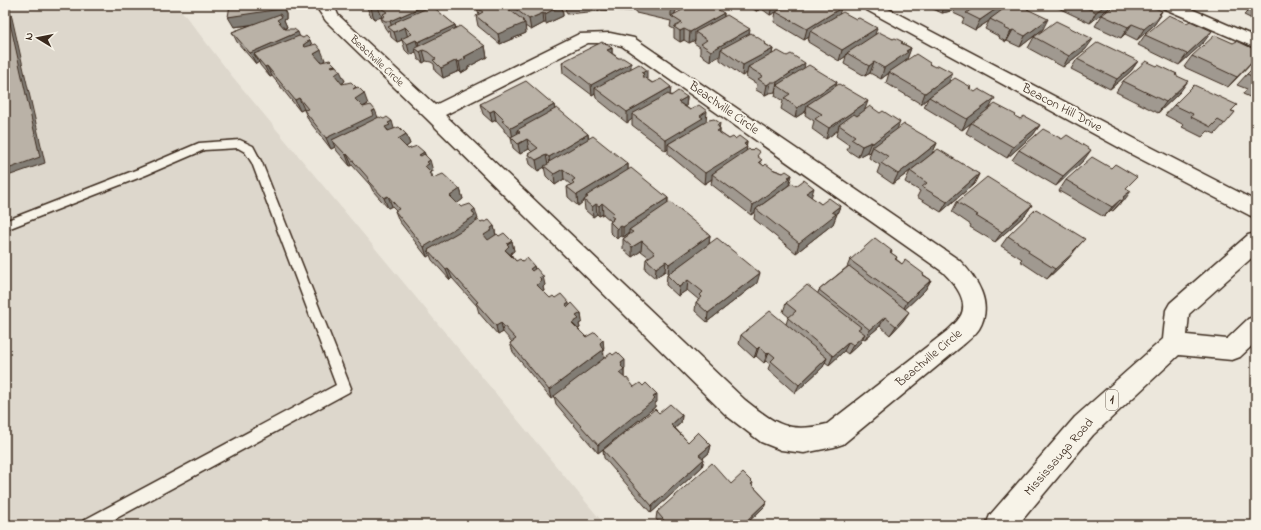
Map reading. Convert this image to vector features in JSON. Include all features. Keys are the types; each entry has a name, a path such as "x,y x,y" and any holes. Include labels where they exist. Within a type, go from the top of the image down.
{"street":[{"name":"Beachville Circle","path":"326,5 327,11 332,18 736,408 757,425 776,437 797,442 818,440 834,435 955,338 972,320 972,301 968,284 951,266 628,42 610,38 585,38 433,114"},
{"name":"Beacon Hill Drive","path":"869,5 1136,148 1256,210"},
{"path":"1169,5 1256,42"},
{"path":"1256,241 1178,310 1174,344 1232,350 1256,326"},
{"name":"Mississauga Road","path":"1000,525 1084,426 1174,344"}],"lane":[{"path":"5,226 142,172 203,146 240,144 249,149 257,163 344,388 89,525"}],"shaded area":[{"path":"5,5 177,5 232,76 605,525 5,525"}],"building":[{"path":"5,5 40,157 5,170"},
{"path":"230,5 282,5 281,9 228,17"},
{"path":"367,5 426,5 390,21 385,21 381,18 385,16 383,14 387,12 378,7 371,8"},
{"path":"484,5 503,5 525,23 498,34 476,16 483,12 477,8"},
{"path":"510,5 562,5 545,14 543,13 529,19"},
{"path":"649,5 674,5 671,10"},
{"path":"692,5 710,5 724,13 690,32 684,29 680,31 674,27 682,23 671,16"},
{"path":"788,5 836,5 841,8 807,29 776,12"},
{"path":"962,5 1002,5 980,20 966,13 972,9"},
{"path":"1009,5 1026,5 1029,7 1027,9 1048,19 1025,36 1013,30 1011,31 990,19"},
{"path":"1080,5 1106,5 1096,12"},
{"path":"1115,5 1147,5 1162,11 1159,14 1161,15 1144,29 1132,24 1128,27 1102,15"},
{"path":"432,6 455,25 418,42 416,40 407,44 401,39 412,34 405,27 394,32 388,27 396,23 395,22"},
{"path":"843,12 856,19 859,18 877,28 842,50 810,31"},
{"path":"280,14 282,17 277,20 285,29 294,29 298,32 250,53 232,32"},
{"path":"727,15 750,29 711,51 701,44 707,40 695,32"},
{"path":"1169,15 1187,23 1190,21 1212,31 1187,54 1145,35"},
{"path":"1056,21 1093,39 1069,56 1034,37"},
{"path":"460,26 485,46 464,57 466,58 459,62 457,60 441,68 433,60 436,59 428,52 423,50 420,52 415,48"},
{"path":"879,32 903,42 901,43 911,48 906,51 908,52 884,68 874,62 869,66 847,53"},
{"path":"751,33 773,49 743,65 721,49"},
{"path":"1215,35 1233,43 1237,41 1256,50 1256,57 1237,77 1192,56"},
{"path":"299,36 303,38 306,36 310,40 303,45 305,47 316,44 321,50 314,54 321,62 330,60 335,65 331,66 332,67 336,66 340,71 335,75 342,84 351,82 356,87 353,89 358,87 364,93 355,99 363,107 371,105 375,110 372,111 374,115 326,138 304,110 308,109 299,98 295,100 267,66 265,67 254,54"},
{"path":"602,42 612,48 607,50 618,58 623,58 631,63 591,85 562,62"},
{"path":"1098,42 1138,61 1117,79 1077,59"},
{"path":"778,51 787,56 791,54 805,63 777,82 771,82 767,85 758,79 763,76 748,67"},
{"path":"916,54 930,63 929,64 935,67 938,65 953,73 925,93 889,72"},
{"path":"1146,61 1177,74 1175,75 1188,81 1166,102 1123,81"},
{"path":"639,64 647,70 642,73 644,74 642,76 652,83 661,79 671,87 627,112 595,88"},
{"path":"809,65 837,82 797,108 784,98 790,94 777,85"},
{"path":"1256,65 1256,78 1247,74"},
{"path":"955,78 971,87 969,88 975,92 979,89 995,98 967,119 929,97"},
{"path":"526,81 554,105 511,128 502,121 504,120 494,110 490,112 480,104"},
{"path":"839,84 868,101 829,128 815,119 822,114 807,105"},
{"path":"1194,85 1237,105 1231,111 1235,112 1225,124 1218,120 1211,127 1191,117 1193,114 1174,105"},
{"path":"678,91 687,97 678,102 690,110 699,105 707,111 700,116 703,118 666,140 632,114 668,94 671,96"},
{"path":"995,104 1016,115 1015,116 1020,119 1024,116 1040,125 1013,147 971,123"},
{"path":"870,106 880,113 883,111 900,122 873,143 871,142 862,146 851,139 855,136 839,125 854,114 857,116"},
{"path":"557,108 588,134 549,157 546,155 536,160 528,154 538,148 527,139 518,144 511,137 520,132 517,130"},
{"path":"379,117 384,119 387,117 392,121 388,123 390,125 385,127 388,131 399,127 406,134 398,139 408,149 417,146 424,152 419,155 421,156 424,154 430,160 427,162 429,164 425,166 431,172 429,173 433,178 443,174 460,189 450,196 461,207 470,204 475,209 472,211 475,216 424,247 395,211 399,209 388,196 384,198 368,181 370,180 347,154 346,155 332,140"},
{"path":"714,119 720,123 717,125 720,129 717,131 729,139 733,137 735,139 739,136 747,142 744,144 747,147 705,173 668,144 709,120"},
{"path":"904,124 937,143 898,174 881,163 889,157 873,147"},
{"path":"1043,129 1062,139 1067,135 1091,150 1063,176 1019,150"},
{"path":"593,136 628,164 577,195 567,187 574,183 572,181 575,179 563,169 554,174 544,166"},
{"path":"754,148 760,152 757,156 762,160 759,162 764,166 766,164 774,170 783,173 786,171 792,175 753,205 712,174 749,149 751,151"},
{"path":"938,149 979,174 947,202 922,187 927,183 910,171"},
{"path":"1092,157 1111,168 1115,164 1137,177 1126,188 1131,191 1123,197 1124,198 1122,201 1120,200 1112,207 1066,180"},
{"path":"631,168 668,198 623,227 621,226 617,229 610,222 614,218 611,216 614,213 602,203 599,206 596,204 592,207 584,200 588,197 586,196"},
{"path":"987,177 1032,205 1002,232 957,202"},
{"path":"804,180 814,188 806,193 821,204 829,198 840,206 832,212 836,214 799,243 756,209 792,183 796,186"},
{"path":"670,202 710,235 669,264 666,261 656,268 646,259 655,253 642,241 632,247 623,239 633,232 629,230"},
{"path":"1036,209 1085,239 1073,251 1074,252 1055,269 1028,252 1029,250 1008,236"},
{"path":"479,220 481,222 485,222 489,220 494,226 491,228 492,230 484,235 488,240 497,234 499,236 504,233 512,241 507,244 509,246 505,250 516,261 520,259 522,261 527,258 534,266 530,269 532,271 536,268 543,276 539,278 542,281 537,285 550,298 553,296 555,298 561,294 569,303 566,305 568,307 572,303 581,313 576,316 579,319 572,323 586,337 595,332 603,340 600,343 603,350 549,390 510,343 516,339 501,323 496,326 476,303 478,302 448,269 446,270 428,250"},
{"path":"717,238 760,273 708,313 696,302 702,297 700,295 703,292 688,280 679,287 667,275"},
{"path":"875,238 892,251 890,252 897,257 895,259 902,264 905,260 931,280 907,302 850,260"},
{"path":"849,266 909,312 896,326 885,317 870,330 819,290"},
{"path":"807,285 861,327 858,329 865,334 853,345 849,342 833,356 788,318 796,311 786,303"},
{"path":"770,311 827,358 799,385 771,361 775,357 769,352 767,354 759,347 757,349 741,335"},
{"path":"617,352 625,360 621,363 621,366 624,369 619,373 626,379 627,378 634,387 640,383 643,386 646,383 657,394 653,397 655,399 598,445 554,396 611,353 613,355"},
{"path":"670,404 682,415 671,425 688,442 698,432 711,445 699,455 704,459 652,506 603,450 655,409 659,413"},
{"path":"712,463 731,484 743,473 767,501 742,525 668,525 657,512"}]}
